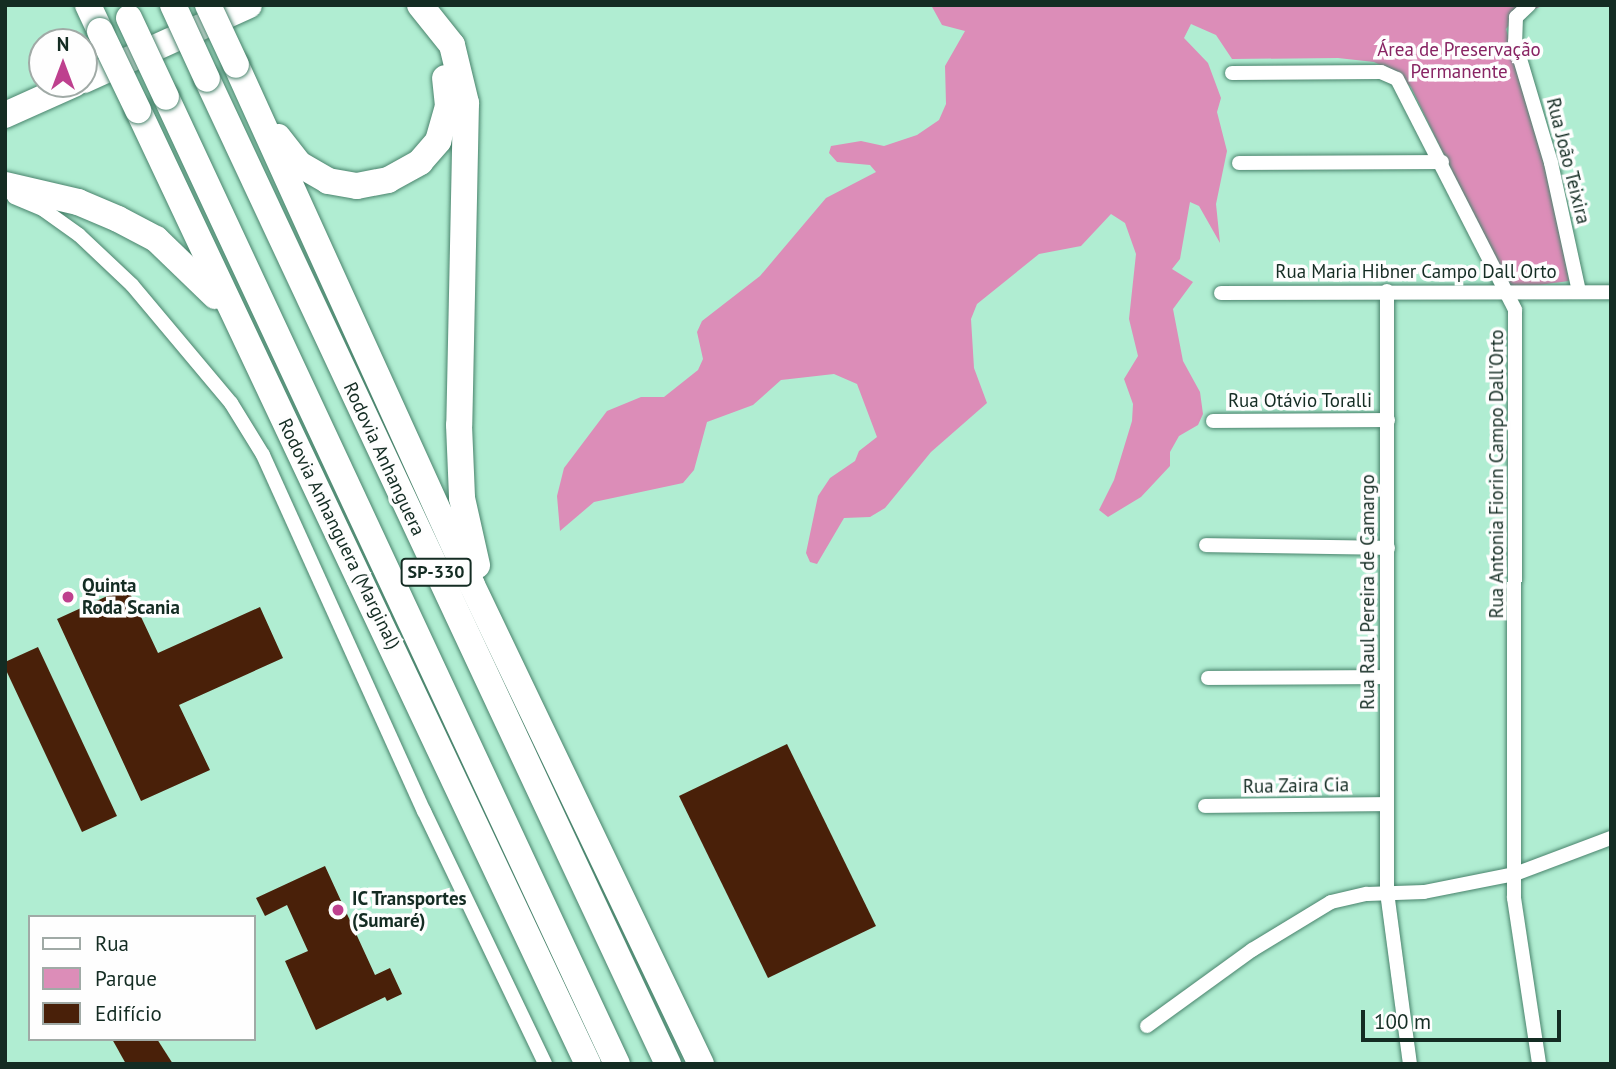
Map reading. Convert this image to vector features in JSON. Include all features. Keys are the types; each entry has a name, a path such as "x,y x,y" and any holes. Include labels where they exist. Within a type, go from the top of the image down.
{"highway":[{"name":"Rodovia Anhanguera (Marginal)","path":"88,5 588,1064"},
{"name":"Rodovia Anhanguera","path":"173,5 668,1064"},
{"path":"98,55 210,5 384,396 701,1064"},
{"path":"98,73 249,5"},
{"path":"250,97 290,154 319,177 357,186 388,180 410,170 443,132 447,89 434,46 397,5"},
{"path":"419,5 453,45 466,103 459,425 470,542 544,733"},
{"name":"SP-330","path":"126,11 617,1064"},
{"path":"5,97 28,86"},
{"path":"5,115 43,98"},
{"path":"5,185 78,202 118,219 156,239 185,263 223,306 290,435"}],"street":[{"name":"Rua João Teixira","path":"1529,5 1516,17 1515,42 1551,163 1579,291"},
{"name":"Rua Antonia Fiorin Campo Dall'Orto","path":"1232,73 1381,72 1405,88 1515,310 1514,898 1539,1064"},
{"path":"1239,163 1442,162"},
{"path":"5,194 44,210 79,235 132,285 222,392 263,455 429,823 545,1064"},
{"name":"Rua Raul Pereira de Camargo","path":"1387,291 1387,892 1410,1064"},
{"name":"Rua Maria Hibner Campo Dall Orto","path":"1221,293 1611,292"},
{"name":"Rua Otávio Toralli","path":"1213,421 1388,420"},
{"path":"1206,545 1388,548"},
{"path":"1208,678 1387,677"},
{"name":"Rua Zaira Cia","path":"1205,806 1387,804"},
{"path":"1147,1026 1316,909 1348,897 1387,892 1424,892 1515,874 1611,838"}],"green space":[{"name":"Área de Preservação Permanente","path":"931,5 1544,5 1515,18 1506,29 1547,169 1569,281 1509,289 1411,87 1391,70 1374,62 1338,58 1232,59 1216,35 1191,24 1184,38 1208,63 1221,98 1217,112 1227,151 1216,204 1220,243 1199,206 1190,202 1180,259 1172,269 1193,282 1173,309 1183,361 1200,392 1203,414 1198,425 1179,436 1170,452 1170,466 1141,497 1108,517 1099,510 1114,480 1132,421 1133,404 1124,379 1138,356 1129,319 1136,254 1125,223 1111,214 1081,246 1039,254 977,304 971,319 974,368 987,403 931,452 885,508 870,517 844,518 817,564 810,562 806,553 818,496 830,478 855,461 859,451 877,437 857,384 834,374 781,380 753,405 707,422 694,470 683,483 594,502 560,531 557,496 564,468 607,411 641,397 664,397 698,370 703,359 697,332 702,321 760,276 826,198 876,172 870,165 837,162 829,153 831,146 861,141 884,146 917,135 939,120 946,104 945,66 965,31 942,25"}],"building":[{"path":"127,587 158,653 260,607 283,658 179,705 210,770 141,801 57,619"},
{"path":"38,647 117,816 82,832 5,668 5,662"},
{"path":"787,744 876,926 768,978 679,796"},
{"path":"325,866 375,975 390,968 402,994 387,1001 385,997 316,1030 285,961 308,951 287,905 265,916 256,898"},
{"path":"113,1041 158,1041 173,1064 126,1064"}],"place":[{"name":"Quinta Roda Scania","path":"68,597"},
{"name":"IC Transportes (Sumaré)","path":"338,910"}]}
